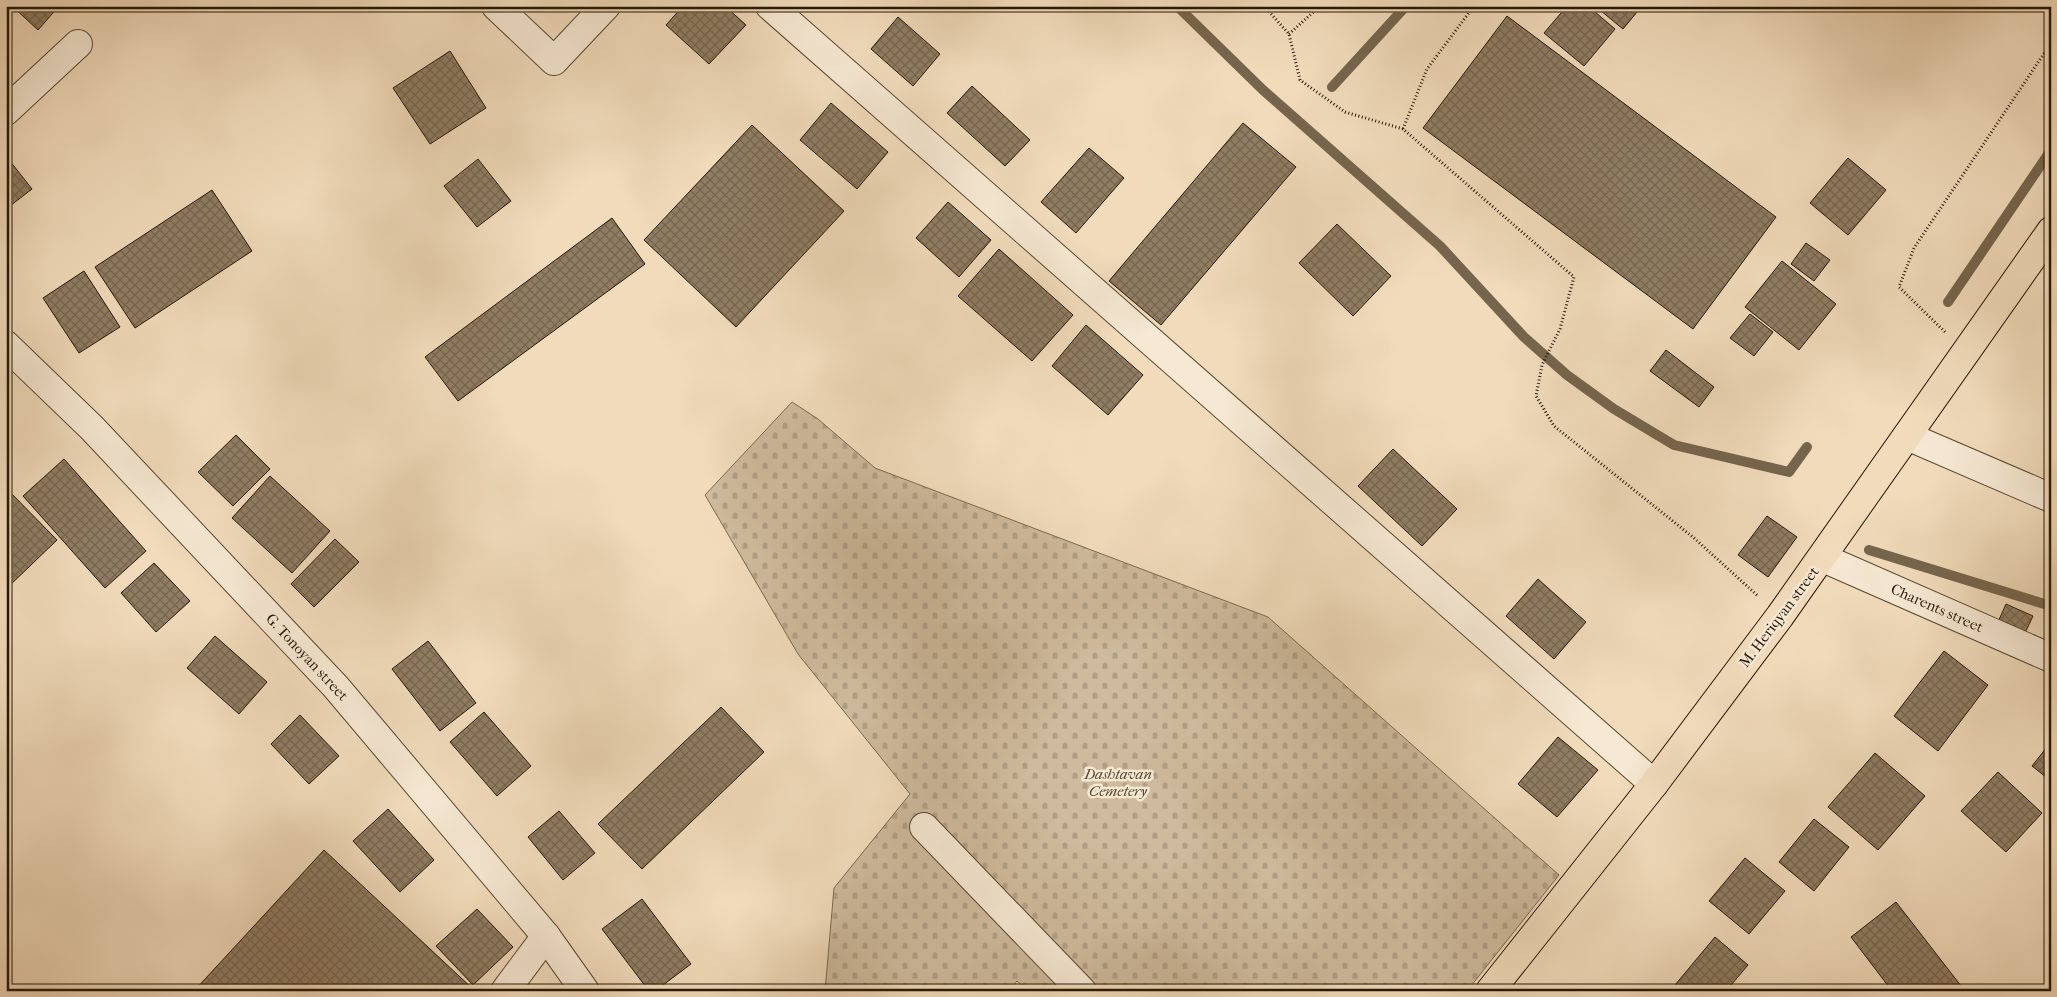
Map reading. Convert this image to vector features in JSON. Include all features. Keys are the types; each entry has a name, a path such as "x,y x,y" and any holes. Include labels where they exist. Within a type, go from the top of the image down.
{"main road":[{"name":"M. Heriqyan street","path":"1490,991 1654,784 1823,558 2051,231"}],"street":[{"path":"496,6 554,62 606,6"},
{"path":"770,6 1654,784"},
{"path":"6,111 78,44"},
{"name":"G. Tonoyan street","path":"6,345 92,428 336,687 546,936 585,991"},
{"path":"1907,436 2051,498"},
{"name":"Charents street","path":"1823,558 2051,658"},
{"path":"924,827 1082,991"},
{"path":"505,991 546,936"}],"path":[{"path":"1264,6 1288,34 1300,80 1345,112 1403,129 1574,277 1560,329 1542,365 1536,396 1554,426 1694,538 1780,616"},
{"path":"1288,34 1320,6"},
{"path":"1403,129 1427,69 1474,6"},
{"path":"1966,353 1899,287 1914,248 2051,43"}],"green space":[{"name":"Dashtavan Cemetery","path":"792,402 818,419 875,468 1268,617 1559,875 1467,991 1028,991 1017,981 1009,991 825,991 834,888 910,794 798,654 705,495"}],"building":[{"path":"12,6 59,6 38,30"},
{"path":"683,6 725,6 746,25 709,64 666,25"},
{"path":"1567,6 1588,6 1615,29 1584,66 1544,33"},
{"path":"1595,6 1642,6 1623,29"},
{"path":"1507,16 1776,217 1693,329 1423,128"},
{"path":"898,17 940,54 913,86 871,49"},
{"path":"450,51 486,108 430,144 393,88"},
{"path":"972,86 1030,140 1005,166 947,113"},
{"path":"831,103 888,152 857,189 800,140"},
{"path":"1243,123 1296,167 1161,325 1109,281"},
{"path":"752,125 844,211 736,327 644,240"},
{"path":"1089,148 1124,178 1076,233 1041,202"},
{"path":"6,156 32,189 6,209"},
{"path":"1848,158 1886,190 1848,235 1810,203"},
{"path":"478,159 511,201 477,227 444,186"},
{"path":"212,190 252,251 135,328 95,267"},
{"path":"948,202 991,240 959,277 916,238"},
{"path":"612,218 645,264 458,401 425,357"},
{"path":"1337,224 1391,276 1353,316 1299,263"},
{"path":"1806,243 1830,260 1814,281 1791,264"},
{"path":"999,249 1073,315 1032,361 958,296"},
{"path":"1782,261 1836,304 1799,350 1745,307"},
{"path":"84,271 120,327 79,353 43,298"},
{"path":"1750,314 1773,332 1754,356 1730,338"},
{"path":"1086,325 1143,375 1108,415 1052,366"},
{"path":"1666,350 1714,387 1699,407 1650,371"},
{"path":"236,435 270,469 233,506 198,472"},
{"path":"1393,449 1457,509 1422,546 1358,486"},
{"path":"64,459 146,551 105,588 23,496"},
{"path":"270,476 330,531 292,573 232,518"},
{"path":"6,488 57,540 6,589"},
{"path":"1767,516 1797,537 1768,577 1738,555"},
{"path":"335,539 359,562 314,607 291,584"},
{"path":"154,563 190,601 156,632 121,593"},
{"path":"1538,579 1586,622 1554,659 1506,616"},
{"path":"2006,604 2033,616 2025,633 1998,622"},
{"path":"215,636 267,682 239,714 187,668"},
{"path":"428,641 476,703 440,731 392,669"},
{"path":"1944,651 1988,685 1938,751 1894,716"},
{"path":"721,707 764,752 642,869 598,824"},
{"path":"484,712 531,766 497,796 450,742"},
{"path":"300,715 339,756 309,784 271,744"},
{"path":"1558,737 1598,770 1557,817 1518,784"},
{"path":"2051,742 2051,781 2032,766"},
{"path":"1875,753 1925,796 1878,850 1828,807"},
{"path":"1998,772 2042,813 2006,852 1961,811"},
{"path":"388,809 434,860 400,892 353,841"},
{"path":"559,811 595,853 563,880 528,837"},
{"path":"1814,819 1849,847 1814,891 1779,862"},
{"path":"324,850 474,990 194,991"},
{"path":"1745,858 1785,891 1749,934 1709,901"},
{"path":"642,899 691,964 655,991 649,991 602,929"},
{"path":"1896,902 1965,991 1892,991 1851,937"},
{"path":"477,909 513,947 473,985 436,946"},
{"path":"1715,937 1748,965 1726,991 1670,991"}],"waterway":[{"path":"1177,6 1263,90 1440,246 1524,337 1567,375 1614,409 1674,445 1789,472 1807,447"},
{"path":"1332,87 1406,6"},
{"path":"1948,302 2051,150"},
{"path":"1869,550 2051,606"}]}
